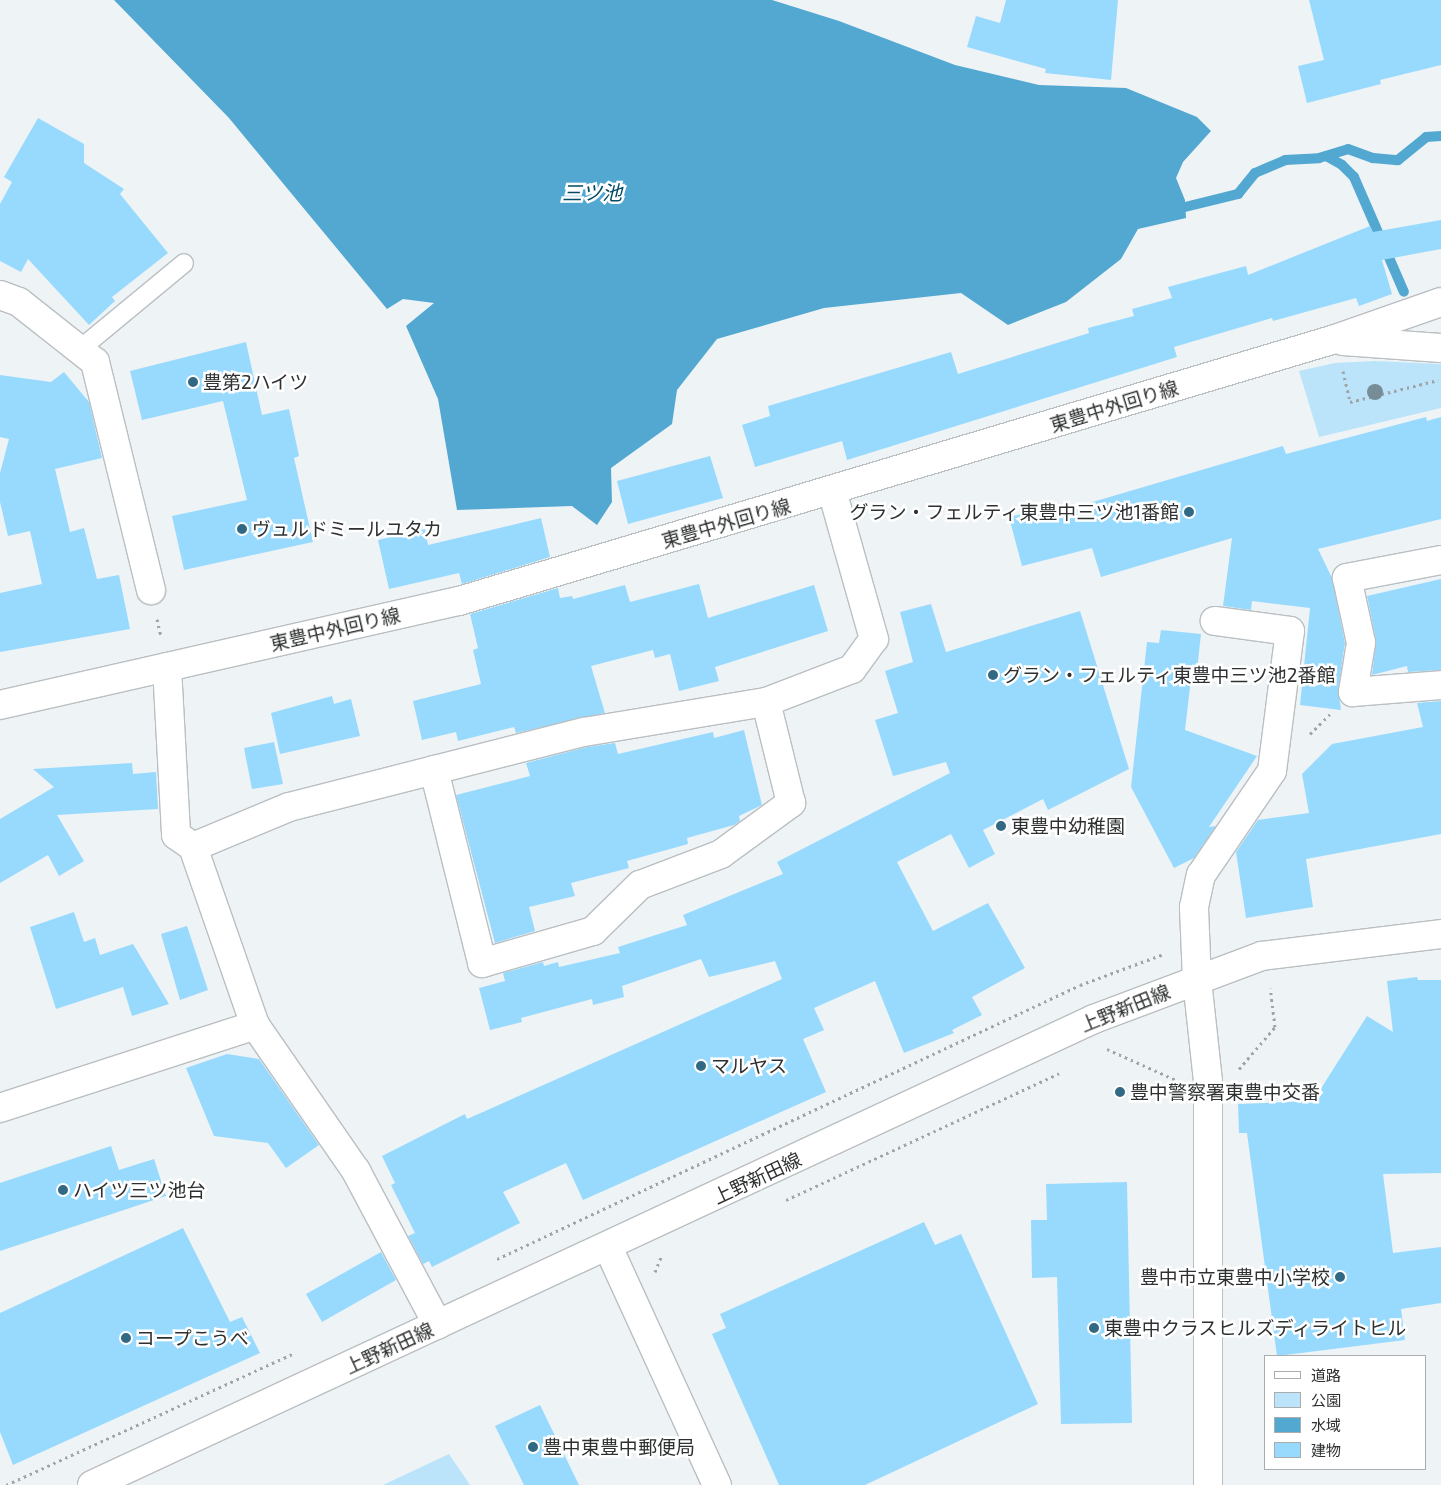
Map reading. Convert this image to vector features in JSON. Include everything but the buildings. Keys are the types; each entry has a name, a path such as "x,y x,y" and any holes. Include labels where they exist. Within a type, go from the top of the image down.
{"street":[{"path":"0,295 19,302 94,362 150,590"},
{"name":"東豊中外回り線","path":"0,705 459,601 832,492 1332,340 1441,302"},
{"path":"1332,340 1440,348"},
{"path":"193,847 289,807 584,732 766,702 852,669 874,639 832,492"},
{"path":"1441,560 1347,578 1360,643 1353,692 1441,685"},
{"path":"1208,1485 1208,1081 1197,980 1194,907 1201,875 1272,772 1290,631 1215,621"},
{"path":"167,667 176,835 193,847 255,1024 356,1170 438,1325"},
{"path":"434,770 482,963 593,931 640,885 721,854 791,802 766,702"},
{"name":"上野新田線","path":"92,1485 608,1247 1094,1019 1262,956 1441,934"},
{"path":"0,1108 255,1024"},
{"path":"608,1247 718,1485"}],"lane":[{"path":"79,350 184,263"}],"path":[{"path":"1344,378 1350,402 1438,382 1440,348"},
{"path":"150,590 167,667"},
{"path":"1306,738 1353,692"},
{"path":"1236,1072 1275,1027 1268,988 1277,987"},
{"path":"1098,1053 1107,1049 1179,1081"},
{"path":"779,1203 1065,1070"},
{"path":"651,1281 662,1254 670,1250"}],"green space":[{"path":"1375,361 1441,364 1441,408 1319,437 1299,371 1335,363"},
{"path":"449,1454 470,1485 383,1485"}],"water":[{"name":"三ツ池","path":"114,0 772,0 839,21 955,65 1039,85 1126,88 1197,117 1211,131 1183,162 1176,178 1185,200 1186,218 1138,229 1121,259 1066,302 1008,325 961,293 824,308 717,339 677,390 672,424 611,468 612,502 597,525 572,506 457,510 438,399 406,326 434,303 403,299 387,309 229,118"}],"waterway":[{"path":"1185,207 1238,194 1255,173 1285,160 1319,158 1348,149 1373,158 1398,160 1426,137 1441,136"},
{"path":"1326,156 1342,165 1354,177 1404,292"}],"place":[{"name":"豊第2ハイツ","path":"193,382"},
{"name":"グラン・フェルティ東豊中三ツ池1番館","path":"1189,512"},
{"name":"ヴュルドミールユタカ","path":"242,529"},
{"name":"グラン・フェルティ東豊中三ツ池2番館","path":"993,675"},
{"name":"東豊中幼稚園","path":"1001,826"},
{"name":"マルヤス","path":"701,1066"},
{"name":"豊中警察署東豊中交番","path":"1120,1092"},
{"name":"ハイツ三ツ池台","path":"63,1190"},
{"name":"豊中市立東豊中小学校","path":"1340,1277"},
{"name":"東豊中クラスヒルズディライトヒル","path":"1094,1328"},
{"name":"コープこうべ","path":"126,1338"},
{"name":"豊中東豊中郵便局","path":"533,1447"}]}
